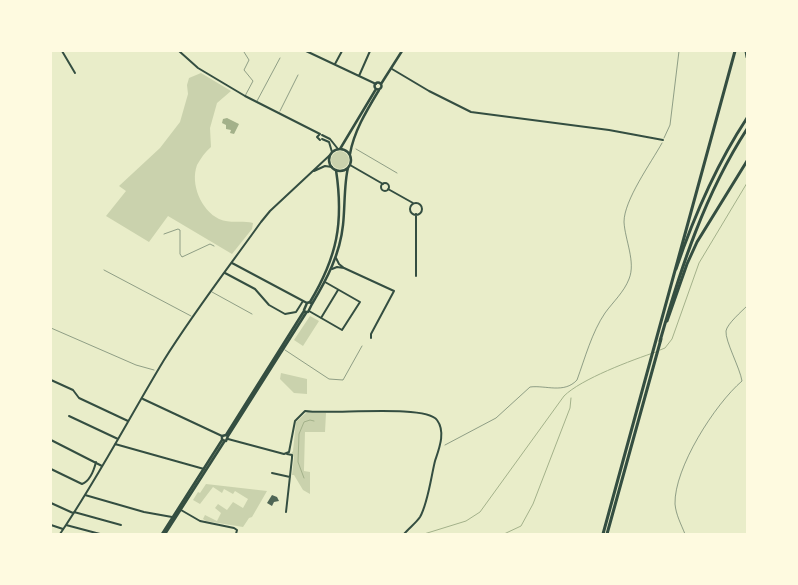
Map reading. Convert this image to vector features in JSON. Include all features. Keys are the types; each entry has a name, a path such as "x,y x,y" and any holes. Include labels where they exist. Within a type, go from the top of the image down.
{"highway":[{"path":"603,534 734,51"},
{"path":"746,51 747,58"},
{"path":"676,269 709,186 727,150 747,118"},
{"path":"607,534 660,341 685,261 721,172 747,129"},
{"path":"660,341 694,248 747,161"}],"main road":[{"path":"339,149 377,89 382,88 381,84 402,51"},
{"path":"225,438 332,269 343,228 352,142 377,89 376,84 381,84"},
{"path":"349,166 342,171 336,170 329,162 332,152 339,149 346,150 350,154"},
{"path":"164,534 172,517 284,349 327,273 336,244 340,209 336,170"},
{"path":"164,534 181,510 204,470"}],"street":[{"path":"62,51 75,73"},
{"path":"179,51 198,68 245,96 330,139 339,149"},
{"path":"306,51 376,84"},
{"path":"334,64 342,51"},
{"path":"359,76 370,51"},
{"path":"392,69 429,91 471,112 609,130 663,140"},
{"path":"320,135 318,140 322,139 329,142 332,152"},
{"path":"320,135 322,139"},
{"path":"60,534 193,317 270,211 330,155"},
{"path":"310,174 325,166 332,167"},
{"path":"349,166 388,185 388,190"},
{"path":"383,184 382,190 388,190 413,203 419,203 422,208 421,212 416,214"},
{"path":"413,203 410,210 416,214"},
{"path":"416,214 416,276"},
{"path":"336,258 344,268"},
{"path":"232,263 310,303"},
{"path":"332,269 337,267 344,268 394,291 371,334 371,338"},
{"path":"225,273 255,289 269,305 285,314 296,312 303,301"},
{"path":"306,312 342,330 360,302 325,282"},
{"path":"321,318 338,290"},
{"path":"51,380 73,390 78,398 128,422"},
{"path":"142,399 225,438 292,456 286,512"},
{"path":"288,454 295,420 305,411 383,411 434,416 439,422 442,431 440,445 421,515 404,534"},
{"path":"69,416 118,439"},
{"path":"51,440 102,466"},
{"path":"115,444 204,470"},
{"path":"51,469 80,483 84,483 95,469 96,462"},
{"path":"272,473 290,477"},
{"path":"85,495 144,512 172,517"},
{"path":"51,503 74,513 121,525"},
{"path":"181,510 200,521 234,528 237,530 236,534"},
{"path":"51,525 63,529"},
{"path":"66,525 100,534"}],"lane":[{"path":"244,52 249,60 244,70 253,81 245,96"},
{"path":"257,101 280,58"},
{"path":"279,112 298,75"},
{"path":"356,150 397,173"},
{"path":"164,234 180,230 180,254 182,257 210,244 214,246"},
{"path":"104,270 193,317"},
{"path":"211,292 252,314"},
{"path":"284,349 329,379 343,380 362,346"}],"path":[{"path":"440,445 456,440 496,418 530,387 563,387 574,384 577,380 588,349 604,314 622,292 630,278 631,269 624,221 626,210 670,125 679,51"},
{"path":"685,534 678,519 675,504 678,487 684,467 703,428 718,406 742,381 726,331 728,326 747,306"},
{"path":"51,328 158,372"}],"shaded area":[{"path":"201,73 231,91 217,103 210,128 211,147 197,165 195,180 202,203 213,215 219,219 231,222 253,223 252,229 232,254 168,216 149,242 106,216 126,191 119,186 160,148 180,122 188,94 187,85 189,78"},
{"path":"227,118 239,124 234,134 230,133 231,130 226,129 226,125 222,123 223,119"},
{"path":"340,151 346,154 349,160 346,166 340,169 334,166 331,160 334,154"},
{"path":"310,316 319,321 303,346 294,340"},
{"path":"281,373 307,379 307,394 294,393 280,379"},
{"path":"306,413 326,413 325,432 305,432 304,471 310,472 310,494 303,490 294,475 292,475 294,457 291,454 293,451 296,422"},
{"path":"206,484 267,491 252,517 249,518 243,527 203,519 205,515 217,521 221,513 215,508 218,504 227,510 233,502 243,508 248,499 235,491 233,494 224,489 222,493 213,487 200,504 193,500"}],"building":[{"path":"272,495 277,497 279,501 274,502 272,506 267,503"}],"waterway":[{"path":"660,350 665,348 672,339 699,263 747,183"},
{"path":"424,534 466,521 480,512 564,396 582,383 607,371 656,352"},
{"path":"504,534 521,526 533,504 570,408 571,398"},
{"path":"304,478 298,462 299,434 304,422 314,421"}]}
